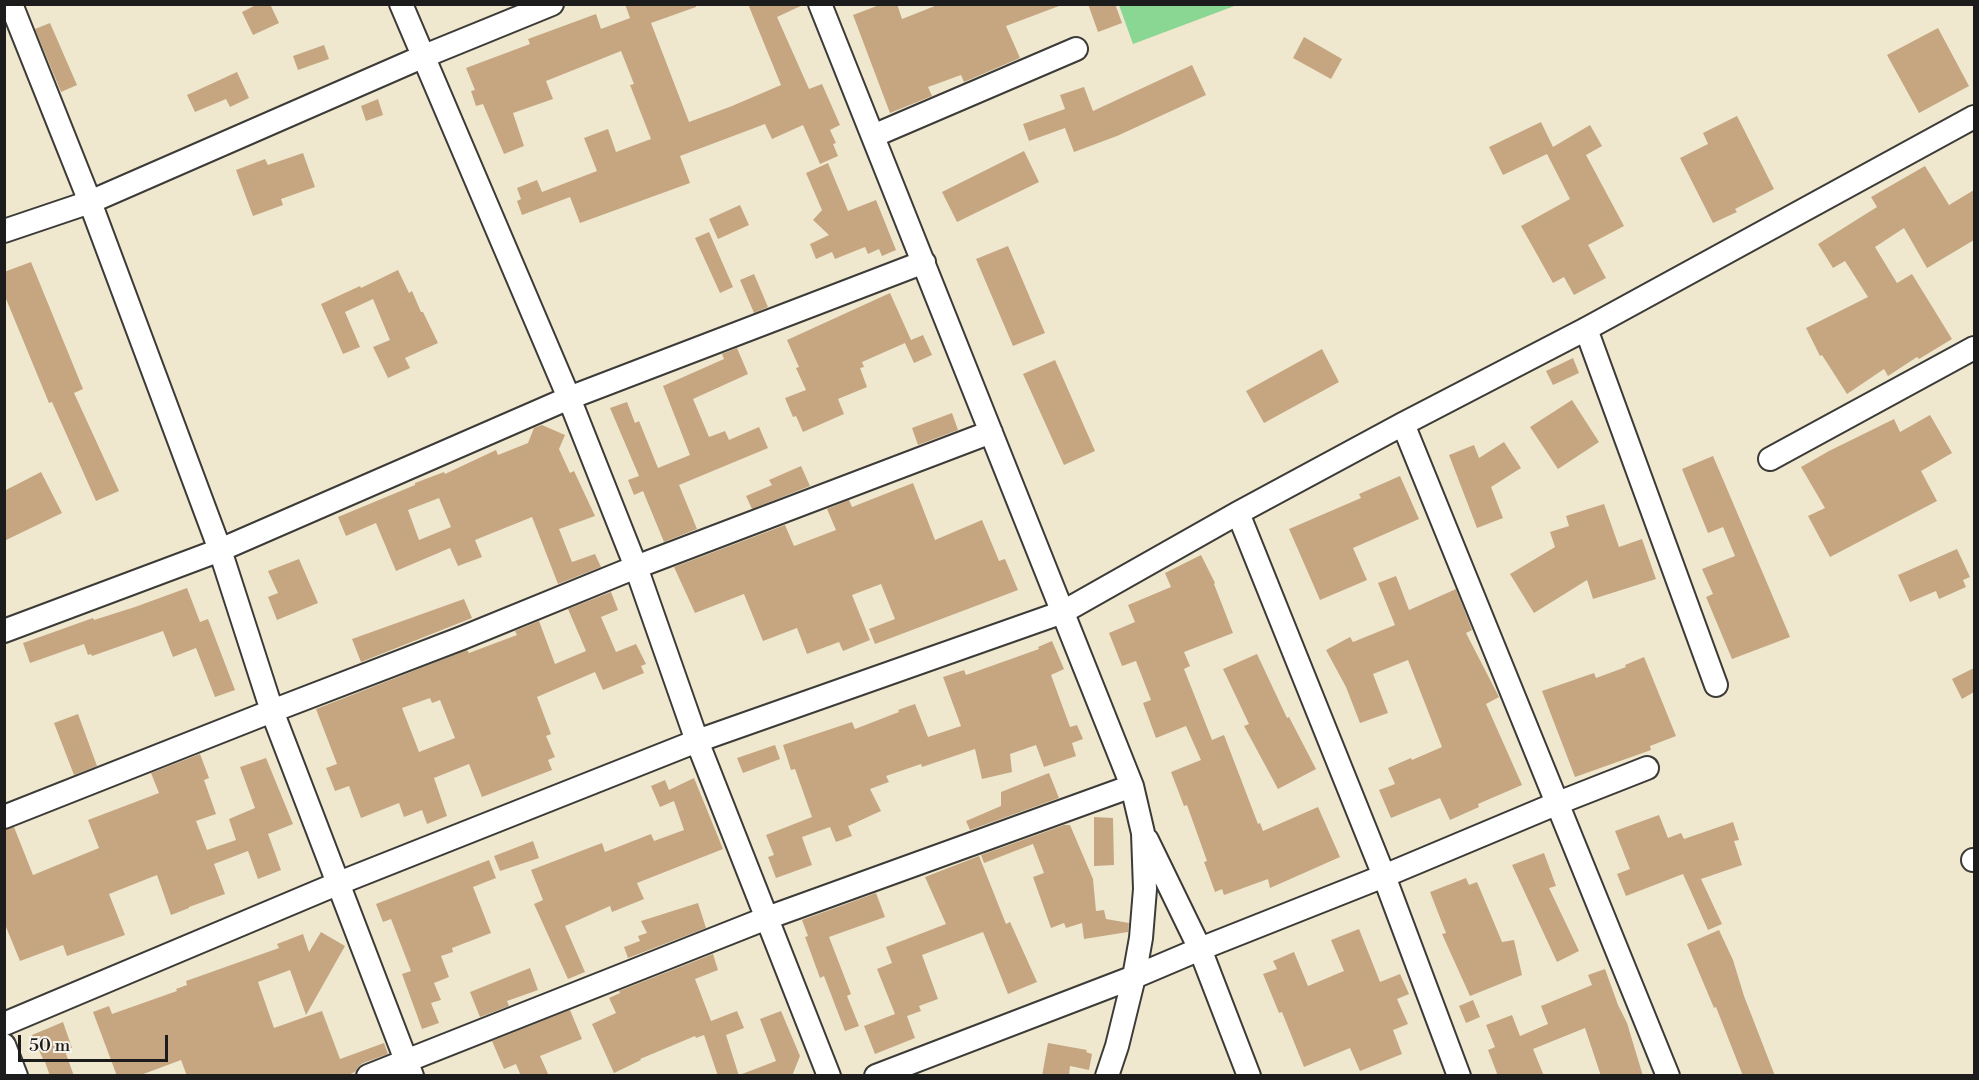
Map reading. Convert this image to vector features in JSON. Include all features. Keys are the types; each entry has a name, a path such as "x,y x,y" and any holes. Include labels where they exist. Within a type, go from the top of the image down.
{"street":[{"path":"11,4 90,202 220,550 272,711 409,1068"},
{"path":"400,4 569,398 636,567 697,741 830,1076"},
{"path":"4,231 90,202 422,57 552,4"},
{"path":"820,4 1132,786 1143,833 1145,889 1141,938 1134,977 1107,1076"},
{"path":"873,136 1076,49"},
{"path":"4,1024 339,883 697,741 1063,612 1238,513 1586,329 1974,117"},
{"path":"4,631 220,550 569,398 924,262"},
{"path":"1586,329 1716,685"},
{"path":"1770,459 1974,348"},
{"path":"1403,424 1668,1076"},
{"path":"4,818 636,567 992,432"},
{"path":"1238,513 1384,876 1459,1076"},
{"path":"876,1076 1134,977 1647,768"},
{"path":"368,1076 409,1068 767,918 1132,786"},
{"path":"1143,833 1200,949 1249,1076"},
{"path":"4,1045 16,1076"}],"green space":[{"path":"1119,5 1237,5 1133,44"}],"building":[{"path":"258,4 270,4 279,23 253,35 242,12"},
{"path":"625,4 696,4 696,7 651,23 689,122 781,85 748,4 805,4 777,17 809,89 822,84 840,125 830,130 836,143 833,144 838,156 820,164 803,125 772,139 765,124 680,156 690,183 580,223 570,197 522,215 517,201 521,199 517,188 537,180 542,192 597,171 584,138 608,129 616,152 651,139 630,85 634,84 621,51 546,81 553,99 513,113 524,146 504,154 483,104 476,106 471,91 475,90 466,68 530,44 528,39 596,14 601,29 630,18"},
{"path":"882,4 897,4 902,19 940,4 1058,4 1059,6 1006,26 1020,58 964,82 961,75 928,87 932,96 890,113 853,15"},
{"path":"1088,4 1115,4 1122,23 1098,32"},
{"path":"50,23 77,85 61,92 35,29"},
{"path":"1938,28 1969,86 1919,113 1887,55"},
{"path":"1304,37 1342,59 1331,79 1293,58"},
{"path":"324,45 329,59 298,70 293,56"},
{"path":"1192,65 1206,95 1117,136 1074,152 1065,128 1029,141 1023,124 1065,109 1060,95 1084,87 1093,111"},
{"path":"237,72 249,98 230,107 226,99 195,112 187,95"},
{"path":"378,99 383,115 366,121 361,106"},
{"path":"1737,116 1774,189 1735,209 1737,212 1713,223 1680,158 1708,144 1703,133"},
{"path":"1541,122 1553,147 1590,125 1602,146 1586,155 1624,226 1588,245 1606,278 1574,295 1564,277 1553,283 1521,226 1570,199 1547,154 1503,175 1489,147"},
{"path":"1024,151 1039,182 957,222 942,192"},
{"path":"303,153 315,187 281,199 283,205 253,216 236,170 265,159 268,165"},
{"path":"828,163 848,211 876,200 896,250 882,256 879,249 868,254 865,247 835,259 832,252 816,259 810,244 829,235 813,220 822,210 806,173"},
{"path":"1925,166 1949,205 1974,190 1974,240 1927,268 1904,228 1875,247 1897,283 1912,274 1952,339 1919,359 1917,357 1888,376 1884,369 1847,394 1822,355 1820,356 1806,328 1868,297 1845,261 1833,268 1818,244 1877,207 1871,197"},
{"path":"740,205 749,225 718,239 709,219"},
{"path":"709,232 733,287 720,293 695,238"},
{"path":"1008,246 1045,333 1013,346 976,259"},
{"path":"31,262 83,389 74,393 119,491 96,501 52,402 49,403 4,294 4,272"},
{"path":"398,270 409,293 412,291 438,343 405,358 410,368 388,378 373,347 390,340 373,299 345,312 360,347 343,354 321,304"},
{"path":"754,274 768,307 754,313 740,280"},
{"path":"890,293 911,340 923,335 932,355 914,363 905,343 862,362 864,367 860,368 867,387 838,399 844,414 803,432 796,416 793,417 785,398 806,390 787,340"},
{"path":"737,348 748,374 693,399 709,437 725,431 729,440 759,427 768,448 679,485 697,529 664,542 643,491 634,495 628,480 639,476 610,408 627,402 635,423 639,421 658,468 690,455 663,386 724,359 722,354"},
{"path":"1322,349 1339,382 1264,423 1246,391"},
{"path":"1573,358 1579,373 1553,385 1546,371"},
{"path":"1055,360 1095,451 1064,465 1023,374"},
{"path":"1572,400 1599,442 1558,469 1530,427"},
{"path":"952,413 958,430 918,445 912,428"},
{"path":"1930,415 1952,453 1921,471 1937,501 1830,557 1808,516 1825,508 1801,467 1894,419 1900,432"},
{"path":"542,425 565,435 559,449 570,473 574,471 595,516 559,529 572,562 595,554 601,567 558,584 532,517 475,540 482,557 458,566 450,548 396,571 376,523 346,536 338,517 415,485 415,483 444,472 445,474 496,450 498,455 528,443 534,428","holes":["439,498 451,527 419,540 408,510"]},
{"path":"1504,442 1521,468 1491,487 1503,518 1477,528 1449,455 1474,445 1479,458"},
{"path":"1713,456 1790,637 1732,659 1706,597 1713,594 1702,569 1735,556 1723,527 1708,533 1682,469"},
{"path":"801,466 810,486 752,509 746,496 772,485 769,480"},
{"path":"41,472 62,513 4,541 4,491"},
{"path":"1400,476 1419,519 1353,548 1367,580 1320,600 1289,529 1361,498 1359,494"},
{"path":"913,483 935,540 982,520 999,561 1005,559 1018,590 875,644 869,629 895,619 881,584 852,595 870,640 843,651 839,642 807,654 797,628 763,641 744,594 695,613 674,567 785,525 794,546 836,530 827,509 849,500 852,507"},
{"path":"1604,504 1619,547 1642,539 1656,579 1593,599 1587,580 1534,613 1510,574 1555,547 1550,532 1569,526 1566,516"},
{"path":"1957,549 1970,577 1963,580 1966,587 1939,599 1936,591 1910,602 1898,575"},
{"path":"1201,555 1215,583 1233,633 1184,652 1190,666 1184,669 1212,740 1224,735 1258,824 1260,823 1263,831 1318,807 1340,857 1270,888 1268,879 1224,895 1222,889 1215,892 1204,862 1207,861 1187,805 1184,806 1171,772 1201,760 1186,726 1156,738 1143,703 1151,700 1136,661 1122,666 1109,633 1135,622 1128,605 1171,587 1165,573"},
{"path":"299,559 318,603 277,620 268,597 278,593 268,571"},
{"path":"1396,576 1409,610 1456,589 1472,630 1466,633 1499,697 1486,704 1522,785 1478,804 1479,807 1450,820 1440,798 1391,818 1379,790 1395,784 1388,768 1442,747 1408,660 1373,674 1388,713 1360,723 1346,687 1326,650 1350,637 1353,642 1395,625 1378,583"},
{"path":"187,588 200,622 208,619 235,690 215,697 196,648 173,657 163,631 92,656 88,655 84,644 30,663 23,643"},
{"path":"611,592 618,610 601,617 616,652 636,644 646,664 641,666 644,673 603,690 595,672 537,697 551,734 546,736 555,757 548,760 552,770 482,797 469,764 434,778 447,816 427,824 422,810 404,817 399,803 361,818 349,786 335,791 326,768 337,764 316,709 467,650 469,653 517,635 515,631 539,621 555,664 586,651 568,609","holes":["430,698 432,703 440,700 455,738 419,752 402,708"]},
{"path":"464,599 472,618 361,662 352,639"},
{"path":"1052,641 1064,669 1051,675 1070,727 1077,725 1083,739 1072,743 1076,756 1044,767 1036,745 1010,754 1012,772 982,779 975,749 922,767 921,764 886,776 889,782 870,789 881,811 848,826 852,836 836,842 830,827 802,837 812,865 776,878 768,857 774,855 766,835 812,817 795,769 791,770 783,745 852,722 855,729 915,704 928,737 961,726 943,677 964,670 966,675 1039,649 1038,647"},
{"path":"1257,654 1287,718 1289,717 1316,769 1278,789 1244,726 1249,724 1223,669"},
{"path":"1644,657 1676,736 1650,746 1651,750 1575,777 1542,691 1594,673 1596,678 1626,667 1625,665"},
{"path":"1974,668 1974,692 1962,699 1952,679"},
{"path":"78,714 97,766 74,775 54,723"},
{"path":"775,745 780,759 743,773 737,758"},
{"path":"200,754 209,778 204,780 216,814 196,821 207,850 236,840 229,819 255,808 240,767 266,758 293,824 268,834 281,870 258,879 248,851 214,864 225,894 171,915 157,875 109,894 125,935 67,956 63,945 20,961 4,922 4,830 14,827 33,875 99,848 88,820 159,793 151,773"},
{"path":"1049,773 1059,798 970,830 966,821 1001,806 1001,792"},
{"path":"694,778 723,849 637,883 644,899 612,912 610,906 565,926 585,972 568,979 534,904 543,900 531,870 602,843 605,852 651,834 654,841 684,830 674,801 660,807 651,786 665,780 669,790"},
{"path":"1659,815 1668,838 1681,833 1684,839 1733,822 1739,840 1734,841 1742,865 1701,879 1722,924 1708,930 1683,874 1626,896 1617,874 1630,869 1615,831"},
{"path":"1094,817 1113,818 1114,865 1094,866"},
{"path":"1064,825 1070,825 1093,879 1096,911 1104,910 1106,919 1129,923 1128,932 1084,939 1082,923 1066,928 1064,923 1051,928 1033,877 1044,873 1033,844 984,863 981,855"},
{"path":"533,841 539,858 500,871 494,856"},
{"path":"1544,853 1556,886 1549,888 1579,951 1557,962 1512,865"},
{"path":"979,856 1006,924 1010,922 1037,982 1008,994 983,932 922,955 938,999 919,1006 921,1011 907,1016 915,1038 875,1054 864,1026 895,1014 877,969 892,963 886,947 946,924 925,877"},
{"path":"489,860 496,878 473,887 491,933 452,948 453,952 441,956 449,977 434,983 441,1000 431,1003 439,1023 422,1029 402,974 411,971 391,919 383,922 376,904"},
{"path":"1466,878 1469,885 1477,882 1502,942 1514,940 1522,975 1470,996 1442,934 1446,933 1430,892"},
{"path":"876,893 885,917 829,937 851,994 847,996 859,1026 845,1031 824,976 820,978 805,937 808,936 802,920"},
{"path":"698,903 706,928 628,958 624,947 640,941 638,936 647,933 641,921"},
{"path":"1359,929 1380,982 1400,974 1409,994 1397,999 1408,1024 1393,1030 1402,1054 1360,1071 1350,1048 1304,1067 1282,1012 1279,1013 1263,974 1277,969 1273,961 1294,952 1308,986 1344,971 1331,940"},
{"path":"1719,930 1733,960 1744,996 1775,1076 1743,1076 1716,1007 1714,1008 1687,944"},
{"path":"321,932 345,946 306,1015 290,970 258,982 274,1028 322,1011 340,1059 384,1043 388,1054 363,1063 355,1072 346,1076 187,1076 181,1060 138,1076 117,1076 93,1012 109,1006 112,1014 177,991 176,989 187,985 186,981 279,948 277,944 303,934 309,952"},
{"path":"713,954 718,970 695,979 711,1021 737,1011 744,1028 726,1035 739,1076 718,1076 704,1035 696,1038 695,1036 640,1059 614,1073 592,1024 616,1013 609,998 620,993 619,991"},
{"path":"530,968 538,990 507,1001 509,1006 480,1017 470,992"},
{"path":"1605,969 1627,1023 1643,1076 1601,1076 1585,1028 1533,1049 1544,1076 1498,1076 1488,1050 1495,1047 1486,1025 1512,1015 1520,1036 1548,1024 1541,1006 1592,985 1588,975"},
{"path":"1473,1000 1480,1017 1466,1023 1459,1006"},
{"path":"570,1010 582,1039 540,1056 549,1076 521,1076 516,1064 504,1069 492,1041"},
{"path":"781,1011 800,1056 792,1076 742,1076 742,1074 776,1061 760,1019"},
{"path":"63,1022 72,1048 65,1051 74,1076 50,1076 32,1035"},
{"path":"1048,1043 1087,1050 1086,1052 1092,1054 1089,1070 1070,1066 1069,1076 1042,1076"}]}
